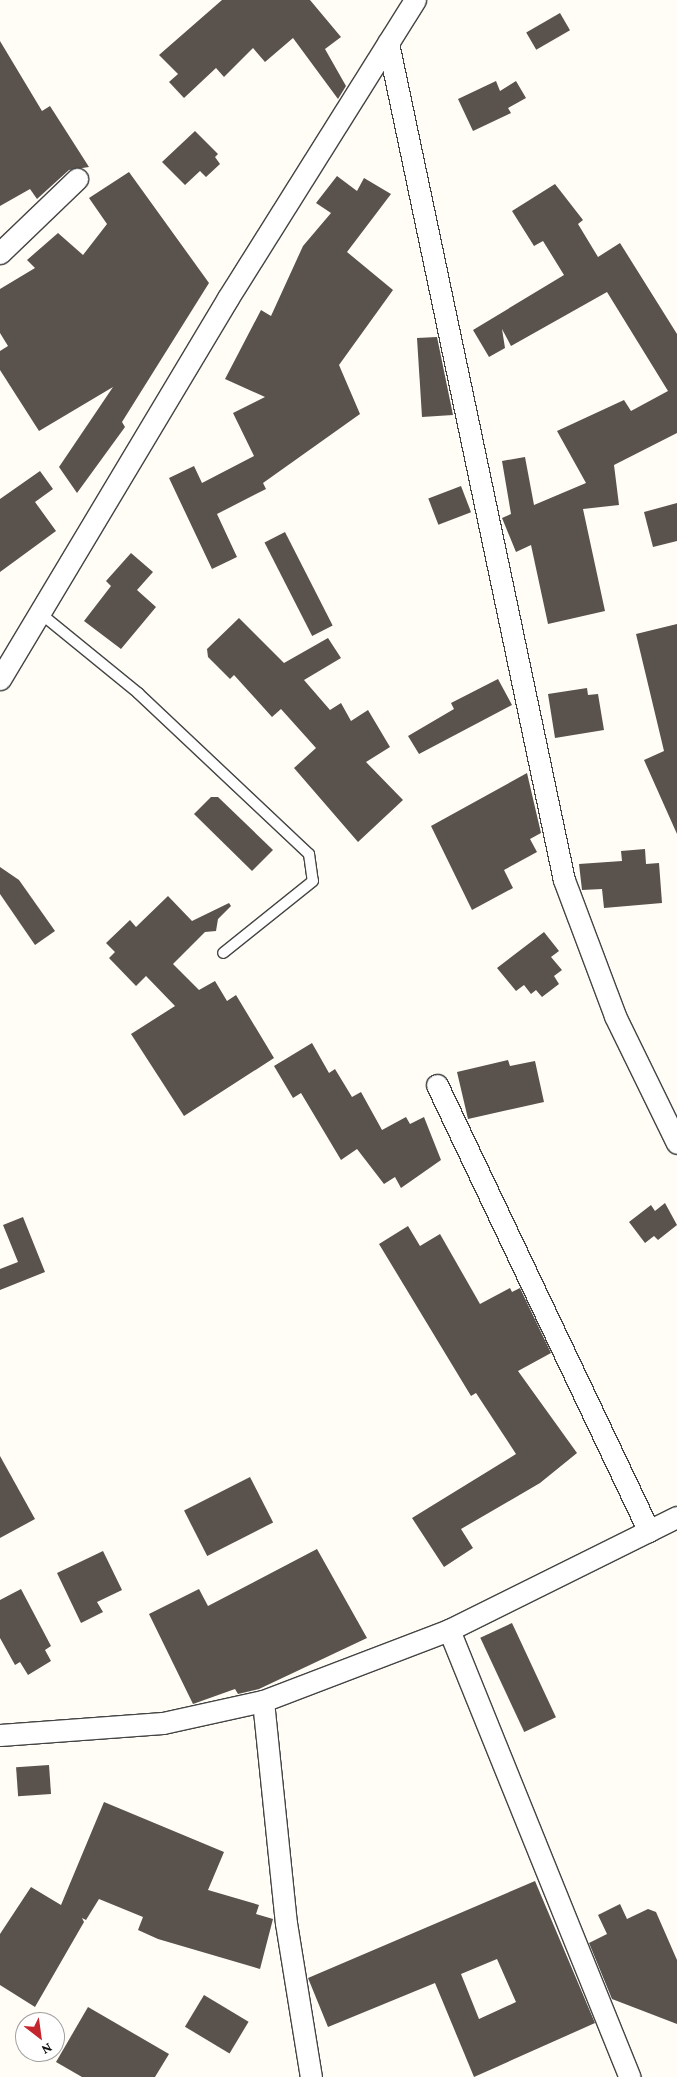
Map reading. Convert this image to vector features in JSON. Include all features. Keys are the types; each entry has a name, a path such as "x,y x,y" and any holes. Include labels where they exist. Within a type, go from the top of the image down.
{"street":[{"path":"0,679 228,298 415,0"},
{"path":"388,43 564,880 615,1016 677,1143"},
{"path":"0,253 77,179"},
{"path":"437,1085 649,1530"},
{"path":"0,1735 163,1723 263,1701 449,1630 677,1517"},
{"path":"449,1630 630,2077"},
{"path":"263,1701 286,1923 310,2077"}],"lane":[{"path":"40,612 138,693 309,854 313,881 222,953"}],"building":[{"path":"222,0 310,0 341,37 325,49 346,86 338,99 293,38 265,62 253,48 224,77 216,68 184,98 169,82 178,74 159,55"},
{"path":"560,13 570,30 536,50 526,32"},
{"path":"0,41 42,111 50,106 89,167 69,170 37,199 30,189 0,206"},
{"path":"496,81 500,91 516,81 526,98 508,108 511,113 473,131 458,99"},
{"path":"195,131 218,154 215,157 220,164 206,177 200,171 185,185 162,162"},
{"path":"129,172 209,283 122,422 125,427 77,493 59,467 113,387 39,431 0,370 0,351 8,346 0,333 0,289 35,268 27,260 58,233 83,255 107,224 89,198"},
{"path":"337,176 357,191 364,178 391,194 347,252 393,290 339,365 360,414 263,483 266,489 217,514 237,557 212,569 169,478 194,466 202,483 254,456 233,413 265,397 225,379 261,310 271,316 303,246 331,213 316,203"},
{"path":"555,184 583,220 578,224 598,257 620,243 677,334 677,433 614,465 619,505 583,509 605,611 548,624 531,545 516,552 502,518 511,514 502,461 525,457 534,505 586,483 557,431 624,400 631,411 668,391 607,292 511,346 502,329 505,348 489,357 473,330 564,275 543,241 534,246 512,211"},
{"path":"437,337 453,415 422,417 417,338"},
{"path":"40,471 53,489 35,502 56,531 0,572 0,499"},
{"path":"461,486 471,512 438,525 428,499"},
{"path":"677,503 677,541 653,547 644,512"},
{"path":"285,532 333,626 312,636 265,542"},
{"path":"131,553 153,572 137,590 156,607 121,649 84,621 111,586 106,581"},
{"path":"239,618 284,663 328,638 341,658 304,680 330,710 341,703 351,721 368,710 390,747 366,762 403,800 358,842 294,768 316,748 281,709 272,717 234,675 230,679 208,657 207,649"},
{"path":"677,624 677,834 644,760 664,751 636,634"},
{"path":"498,679 512,705 419,754 408,736 454,709 451,703"},
{"path":"587,688 588,695 598,694 604,730 555,738 548,694"},
{"path":"527,773 541,833 530,839 537,852 504,870 513,888 472,910 431,826"},
{"path":"211,797 218,797 273,850 252,871 194,814"},
{"path":"645,849 646,864 659,863 662,903 604,908 602,889 582,890 579,864 622,861 621,851"},
{"path":"0,867 19,880 55,931 35,945 0,894"},
{"path":"168,896 192,921 229,903 231,906 218,919 216,931 205,932 173,964 199,990 215,981 227,1001 236,995 274,1058 184,1116 131,1034 175,1006 146,976 136,986 109,958 115,952 106,943 130,920 136,927"},
{"path":"544,932 559,951 551,957 562,970 554,976 559,984 542,997 536,990 531,994 524,985 516,991 497,968"},
{"path":"312,1043 329,1073 335,1069 352,1097 361,1092 382,1130 406,1117 410,1124 424,1117 441,1160 401,1188 395,1177 384,1184 357,1149 341,1160 301,1093 293,1098 274,1066"},
{"path":"508,1060 510,1066 535,1061 544,1102 468,1119 457,1072"},
{"path":"665,1203 677,1225 658,1240 654,1236 645,1243 629,1222 651,1205 655,1211"},
{"path":"23,1217 45,1272 0,1290 0,1269 18,1262 3,1225"},
{"path":"408,1226 420,1246 440,1234 480,1304 510,1288 512,1292 520,1288 551,1353 518,1371 577,1453 540,1483 461,1529 473,1548 444,1567 412,1518 516,1454 476,1393 471,1396 379,1244"},
{"path":"0,1456 35,1519 0,1538"},
{"path":"250,1477 273,1522 207,1556 184,1511"},
{"path":"317,1549 367,1638 259,1689 238,1694 235,1689 193,1704 149,1614 199,1589 208,1606"},
{"path":"103,1551 122,1590 97,1602 103,1612 81,1623 57,1573"},
{"path":"21,1589 51,1646 45,1650 51,1661 28,1675 20,1662 15,1665 0,1638 0,1600"},
{"path":"512,1623 556,1717 524,1732 480,1638"},
{"path":"49,1765 51,1794 18,1796 16,1767"},
{"path":"104,1802 224,1852 208,1890 259,1905 256,1914 273,1919 260,1969 158,1939 138,1930 143,1917 99,1899 86,1920 82,1918 84,1922 35,2007 0,1985 0,1934 31,1887 61,1905"},
{"path":"535,1881 595,2023 474,2077 435,1983 328,2027 308,1978","holes":["497,1959 516,2002 479,2019 461,1974"]},
{"path":"620,1904 627,1919 648,1909 656,1912 677,1960 677,2024 612,1999 589,1943 607,1934 598,1915"},
{"path":"204,1995 249,2022 230,2053 185,2027"},
{"path":"88,2007 169,2054 155,2077 82,2077 56,2062 65,2062 65,2047"}]}
